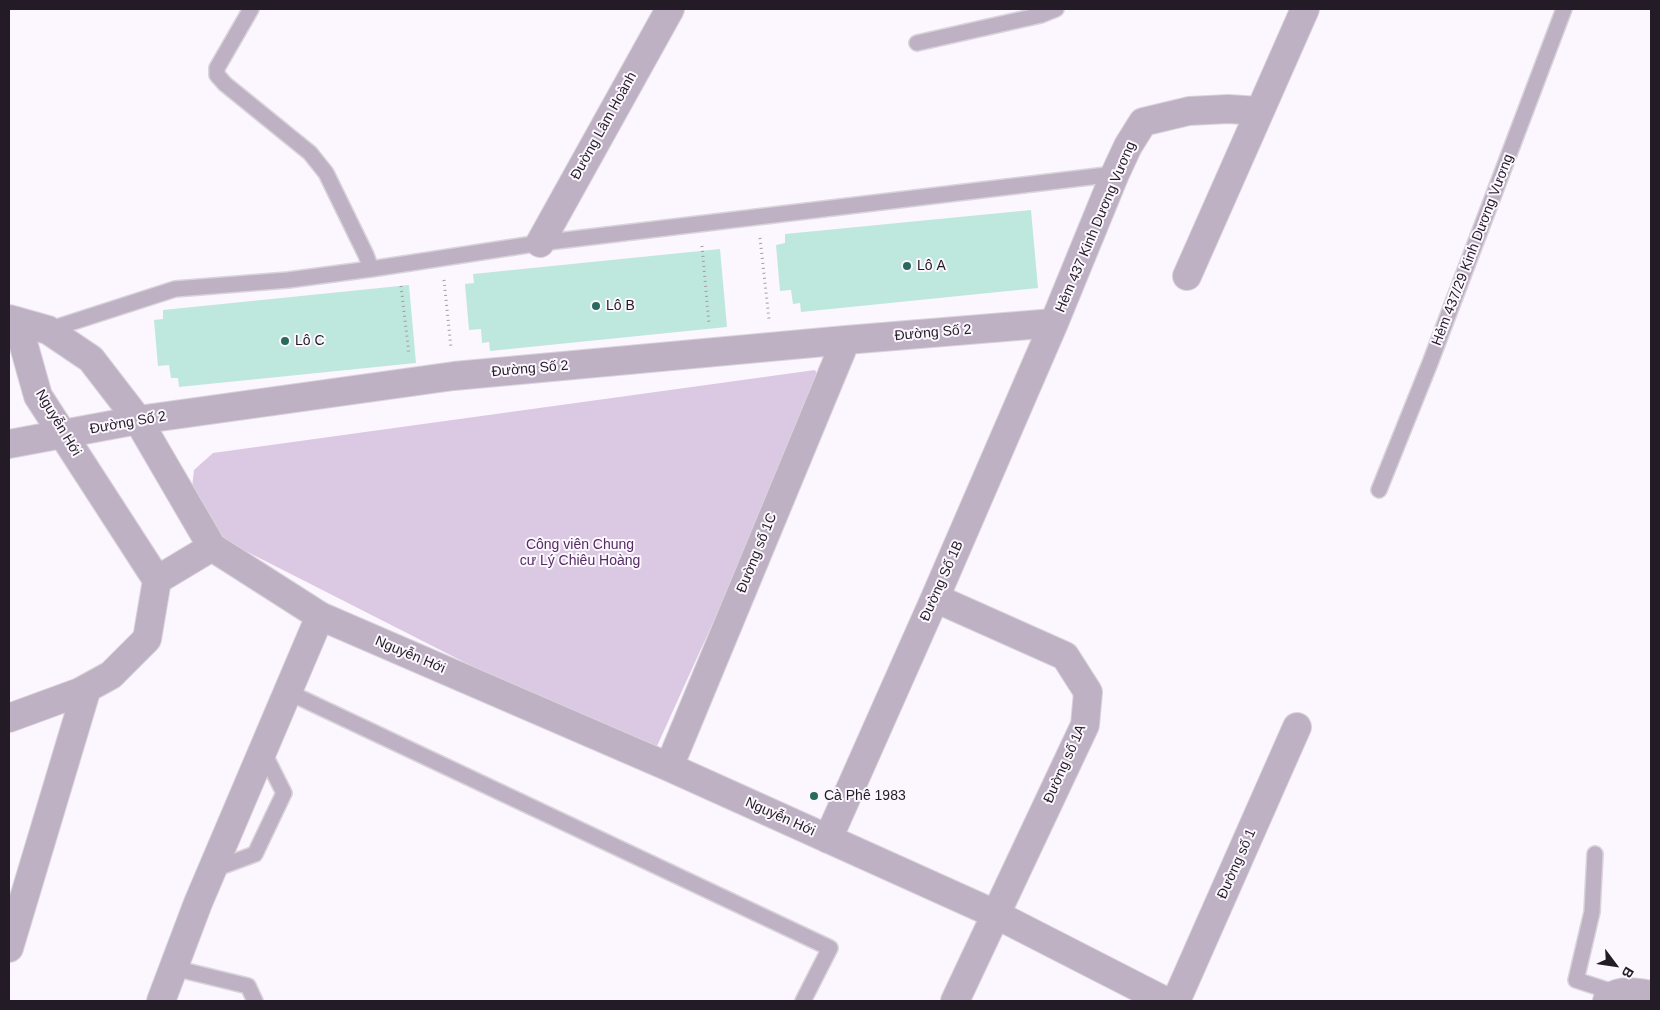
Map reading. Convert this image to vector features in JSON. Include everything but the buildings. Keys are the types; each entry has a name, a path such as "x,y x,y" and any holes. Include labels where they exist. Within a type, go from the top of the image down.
{"street":[{"name":"Đường Lâm Hoành","path":"540,243 670,9"},
{"path":"1187,276 1305,9"},
{"name":"Hẻm 437 Kinh Dương Vương","path":"1054,323 1115,174 1128,146 1143,122 1189,111 1260,110"},
{"name":"Nguyễn Hới","path":"13,320 48,330 91,359 138,420 212,547 320,616 669,766 995,914 1164,1001"},
{"name":"Nguyễn Hới","path":"13,320 38,396 157,580"},
{"name":"Đường Số 2","path":"9,444 138,420 454,376 1054,323"},
{"name":"Đường Số 1B","path":"828,839 1054,323"},
{"name":"Đường số 1C","path":"669,766 846,340"},
{"path":"9,718 80,692 111,675 147,639 157,580 212,547"},
{"name":"Đường số 1A","path":"935,598 1065,656 1088,692 1085,725 955,1001"},
{"path":"161,1001 212,870 320,616"},
{"path":"9,948 87,688"},
{"name":"Đường số 1","path":"1176,1001 1297,727"},
{"path":"1612,997 1626,991 1651,995"}],"lane":[{"path":"251,9 217,68 217,76 310,153 326,173 371,269"},
{"path":"917,43 1041,15 1056,9"},
{"name":"Hẻm 437/29 Kinh Dương Vương","path":"1379,490 1430,364 1564,9"},
{"path":"48,330 175,289 288,280 540,243 1115,174"},
{"path":"288,692 830,948 803,1001"},
{"path":"212,870 256,854 284,793 263,751"},
{"path":"1595,854 1592,912 1576,980 1612,997"},
{"path":"174,968 248,986 255,1001"}],"path":[{"path":"758,217 772,347"},
{"path":"700,224 712,352"},
{"path":"442,258 454,376"},
{"path":"399,265 412,382"}],"green space":[{"name":"Công viên Chung cư Lý Chiêu Hoàng","path":"815,370 822,382 657,746 637,750 226,541 192,488 194,470 213,453"}],"place":[{"name":"Lô A","path":"907,266"},
{"name":"Lô B","path":"596,306"},
{"name":"Lô C","path":"285,341"},
{"name":"Cà Phê 1983","path":"814,796"}]}
